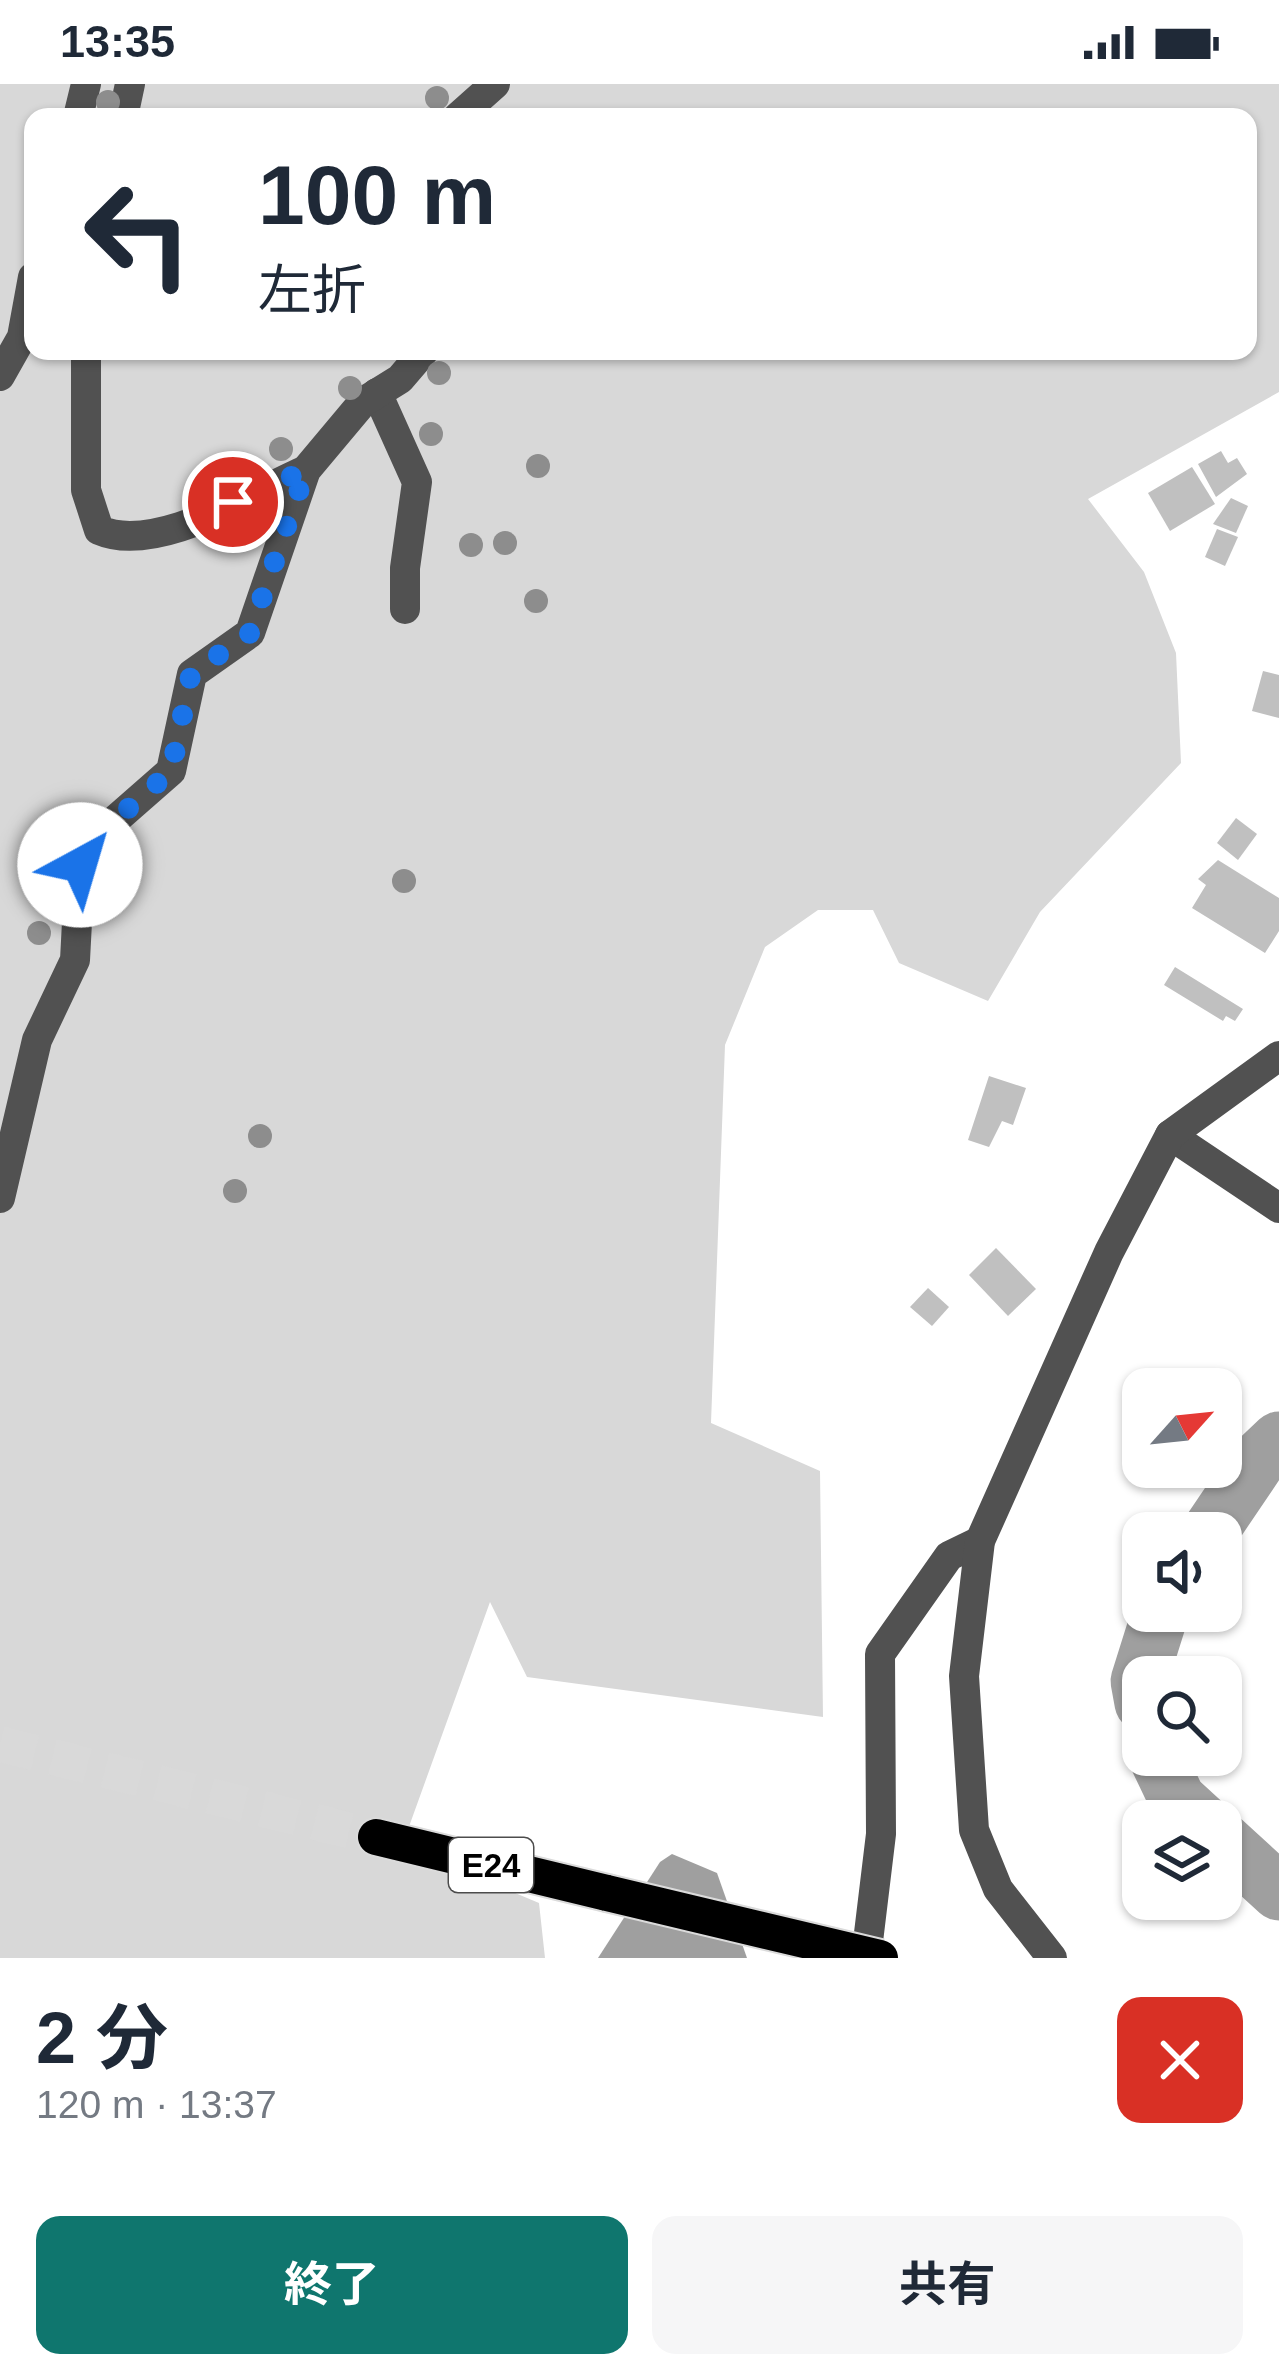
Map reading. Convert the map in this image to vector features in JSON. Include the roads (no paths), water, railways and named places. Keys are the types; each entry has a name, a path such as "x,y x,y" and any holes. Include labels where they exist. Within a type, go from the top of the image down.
{"highway":[{"name":"E24","path":"376,1837 880,1958"}],"street":[{"path":"0,376 24,326"},
{"path":"86,360 86,490 99,530 120,540 161,534 306,470"},
{"path":"0,1198 37,1040 74,960 80,865 98,835 171,771 191,674 250,633 306,470 363,402 400,379 416,360"},
{"path":"377,393 417,482 405,568 405,609"},
{"path":"1052,1958 998,1889 974,1830 963,1725 964,1676 980,1541 1108,1252 1170,1136 1279,1055"},
{"path":"1170,1136 1279,1208"},
{"path":"866,1958 881,1834 880,1654 949,1556 980,1541"}],"waterway":[{"path":"1223,1512 1259,1459 1279,1440"},
{"path":"1147,1656 1154,1632"},
{"path":"1166,1776 1178,1800"},
{"path":"1242,1858 1279,1892"}],"tunnel":[{"path":"0,1744 376,1837"}]}
